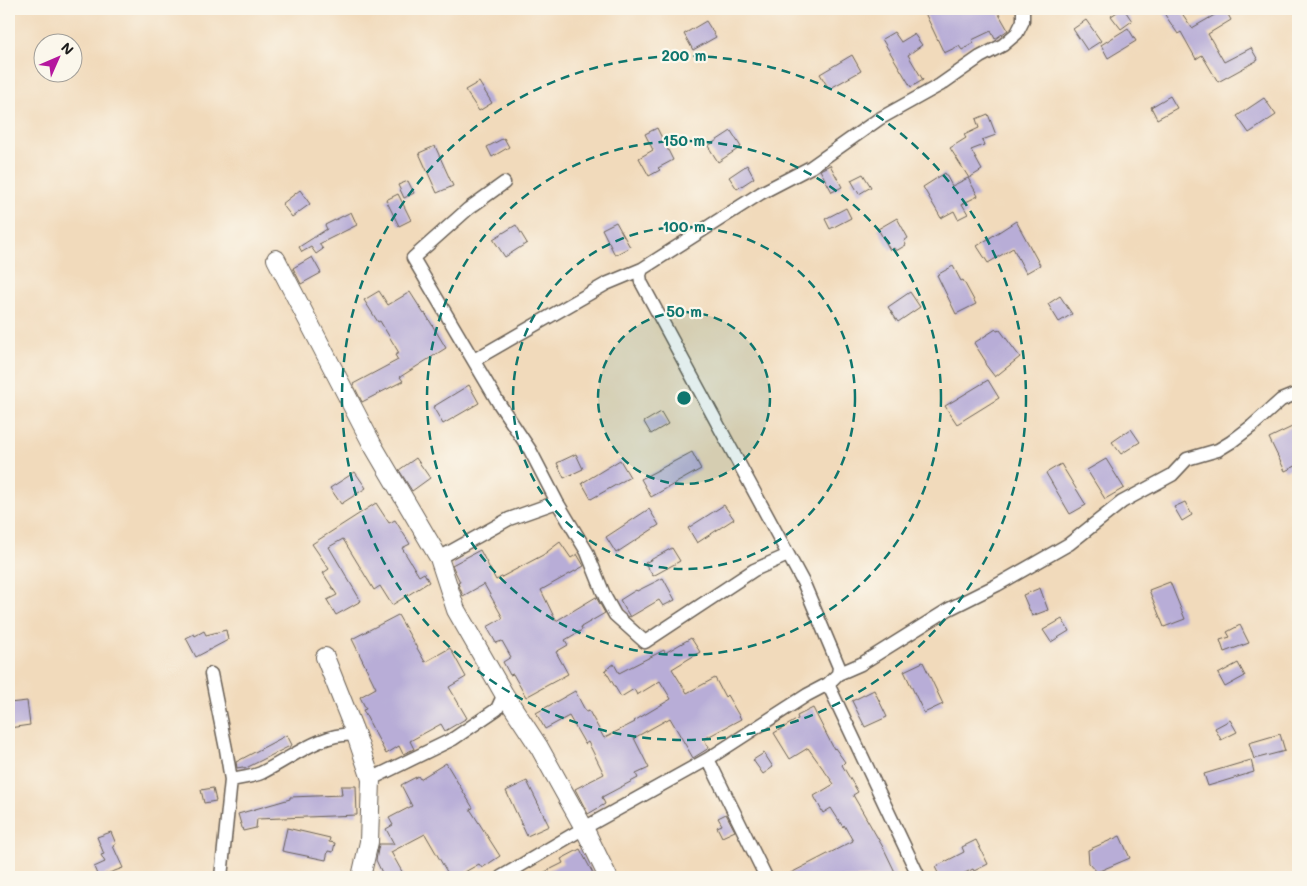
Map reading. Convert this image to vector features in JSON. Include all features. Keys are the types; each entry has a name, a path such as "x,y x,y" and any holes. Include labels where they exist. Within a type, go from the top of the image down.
{"street":[{"path":"474,360 606,284 642,269 762,193 811,167 879,119 940,85 980,57 1003,45 1017,33 1023,21 1023,9"},
{"path":"504,183 468,209 413,258 498,402 530,450 556,502 588,552 615,615 645,642 754,570 788,555"},
{"path":"276,259 372,444 439,558 456,610 500,702 516,714 539,747 584,828 608,877"},
{"path":"642,269 640,275 641,282 804,584 839,666 838,674"},
{"path":"501,877 708,759 808,694 828,684 838,674 861,664 949,609 998,585 1069,544 1122,502 1172,475 1186,459 1218,450 1252,426 1281,400 1298,393"},
{"path":"439,558 509,520 556,502"},
{"path":"325,657 356,734 371,778 369,842 361,877"},
{"path":"211,674 231,780 221,877"},
{"path":"828,684 919,877"},
{"path":"371,778 453,739 500,702"},
{"path":"231,780 258,774 315,743 344,733 356,734"},
{"path":"708,759 766,877"}],"building":[{"path":"935,9 996,9 1008,30 995,39 991,31 972,40 974,43 962,50 959,46 944,53 925,13"},
{"path":"1124,9 1132,21 1121,29 1111,16"},
{"path":"1161,9 1179,9 1192,28 1225,9 1231,20 1208,34 1224,62 1251,48 1258,60 1218,82 1202,55 1196,59 1181,32 1178,34"},
{"path":"1086,20 1101,41 1087,50 1073,29"},
{"path":"706,21 716,37 693,50 684,34"},
{"path":"1128,28 1136,41 1108,58 1101,45"},
{"path":"894,32 901,42 914,34 922,45 908,55 923,80 911,87 882,39"},
{"path":"852,55 861,71 829,89 820,74"},
{"path":"479,82 492,103 479,111 465,90"},
{"path":"1170,96 1177,108 1157,119 1151,107"},
{"path":"1264,98 1276,115 1249,133 1237,116"},
{"path":"988,114 996,135 982,140 984,145 971,150 982,170 969,178 950,148 966,138 964,135 979,128 976,119"},
{"path":"657,128 673,160 658,168 660,170 649,176 639,158 653,150 645,134"},
{"path":"731,131 741,147 718,162 708,146"},
{"path":"504,138 509,147 492,157 487,147"},
{"path":"435,146 453,186 437,193 419,153"},
{"path":"747,165 754,178 737,189 729,177"},
{"path":"830,165 842,187 832,192 820,170"},
{"path":"945,173 952,186 968,178 978,196 962,204 968,214 958,219 954,211 941,218 923,187"},
{"path":"863,174 871,187 859,194 851,180"},
{"path":"408,181 414,193 404,198 398,185"},
{"path":"300,190 310,204 292,217 282,204"},
{"path":"398,194 411,220 399,226 386,200"},
{"path":"846,208 851,218 830,229 825,219"},
{"path":"351,212 357,225 319,244 323,249 316,254 311,247 302,252 299,247 327,229 325,225"},
{"path":"897,218 908,238 904,241 906,245 896,251 894,248 890,250 878,229"},
{"path":"1016,221 1040,265 1026,273 1013,248 988,263 977,246"},
{"path":"616,222 630,247 615,255 602,229"},
{"path":"516,225 527,243 505,257 493,239"},
{"path":"312,257 321,273 301,284 293,268"},
{"path":"953,266 976,304 956,314 937,275"},
{"path":"379,291 388,305 410,292 446,348 400,377 403,381 362,402 353,384 398,360 395,355 399,353 380,321 378,322 364,300"},
{"path":"910,292 920,307 898,322 888,307"},
{"path":"1060,296 1072,314 1059,322 1048,304"},
{"path":"996,329 997,331 1000,330 1020,357 995,377 985,364 986,362 974,343"},
{"path":"988,380 999,398 957,424 945,406"},
{"path":"469,385 479,403 443,424 433,407"},
{"path":"661,412 668,424 651,434 644,422"},
{"path":"1292,427 1298,439 1298,465 1285,471 1269,438"},
{"path":"1131,429 1140,442 1121,454 1112,442"},
{"path":"692,452 701,469 651,497 641,479"},
{"path":"576,454 583,469 564,478 557,463"},
{"path":"416,458 430,478 412,491 399,470"},
{"path":"1106,459 1124,488 1105,499 1087,470"},
{"path":"620,460 630,477 591,499 582,483"},
{"path":"1061,464 1086,505 1070,514 1046,473"},
{"path":"355,472 366,488 341,504 330,488"},
{"path":"1185,502 1192,515 1182,521 1174,507"},
{"path":"376,503 389,523 395,520 410,544 402,548 419,576 424,573 429,582 392,605 380,586 374,590 343,539 329,547 361,601 336,615 327,600 337,595 323,573 329,569 312,544"},
{"path":"724,505 734,519 697,543 688,528"},
{"path":"649,509 659,525 616,553 606,537"},
{"path":"560,542 571,558 577,554 584,566 541,590 556,621 596,597 605,613 581,627 582,630 565,640 568,645 556,652 568,674 526,697 513,674 510,675 503,662 511,657 502,641 496,643 487,627 503,618 484,584 463,596 458,583 460,582 452,565 480,550 496,580 543,555"},
{"path":"672,548 680,561 653,576 645,563"},
{"path":"663,578 675,600 663,606 659,600 630,617 620,600 636,590"},
{"path":"1170,582 1185,619 1164,627 1149,590"},
{"path":"1040,588 1048,610 1032,616 1023,595"},
{"path":"398,615 425,662 450,648 466,677 449,687 467,718 445,731 441,724 410,741 414,749 403,754 399,746 386,754 363,710 366,709 360,697 376,688 352,639"},
{"path":"1062,619 1069,631 1051,642 1043,630"},
{"path":"1240,625 1249,643 1224,652 1220,640 1230,637 1227,632"},
{"path":"226,630 228,640 196,657 186,638 204,631 206,635"},
{"path":"691,638 700,652 672,669 687,693 715,678 725,697 727,695 741,719 704,739 709,748 693,758 670,718 634,738 649,768 636,774 638,778 602,797 605,804 588,814 575,789 604,774 588,742 585,744 569,716 545,729 536,713 575,691 586,712 589,711 604,738 635,722 671,699 660,681 637,695 634,689 621,697 605,670 614,664 619,673 664,650 665,653"},
{"path":"923,662 943,704 924,713 904,671"},
{"path":"1238,663 1245,676 1225,687 1218,674"},
{"path":"874,690 887,717 865,727 852,701"},
{"path":"27,701 30,725 9,728 9,703"},
{"path":"813,708 834,749 845,762 842,765 858,792 853,795 896,874 890,877 783,877 853,841 831,808 823,813 814,796 834,784 808,748 790,759 774,733 798,719 797,716"},
{"path":"1230,720 1237,732 1221,740 1215,728"},
{"path":"1280,734 1285,751 1254,759 1249,743"},
{"path":"287,735 292,745 244,769 243,767 237,768 236,762"},
{"path":"764,753 773,767 763,774 753,760"},
{"path":"1251,760 1254,772 1208,786 1204,774"},
{"path":"446,763 473,808 470,809 500,856 482,868 479,864 456,877 450,877 425,834 391,852 405,877 384,877 376,860 379,844 394,844 386,829 393,825 389,818 412,806 401,785 418,776 420,779"},
{"path":"527,781 549,826 527,836 506,791"},
{"path":"341,786 356,786 357,815 257,819 256,828 243,831 238,814 290,799 290,797 342,795"},
{"path":"213,788 216,801 204,803 201,790"},
{"path":"726,814 735,831 722,837 717,827 722,825 718,818"},
{"path":"287,828 330,838 329,842 335,843 333,852 328,851 326,860 282,851"},
{"path":"111,832 116,844 113,846 123,868 98,877 94,867 105,862 101,855 104,854 97,837"},
{"path":"1120,836 1130,858 1097,872 1089,863 1088,850"},
{"path":"976,840 988,864 957,877 940,877 935,867 964,852 962,847"},
{"path":"580,849 595,877 535,877 563,863 561,859"}]}
